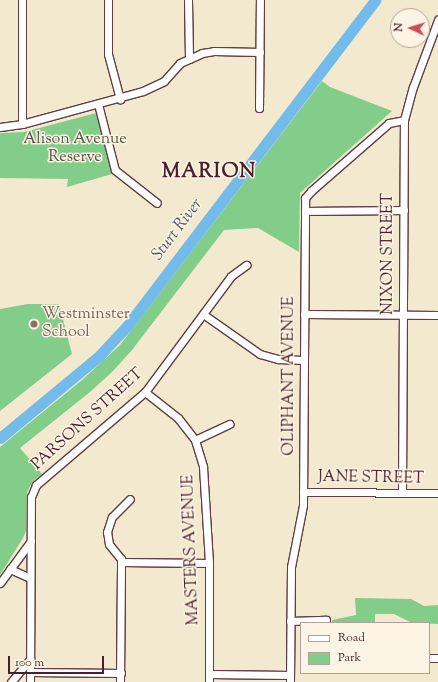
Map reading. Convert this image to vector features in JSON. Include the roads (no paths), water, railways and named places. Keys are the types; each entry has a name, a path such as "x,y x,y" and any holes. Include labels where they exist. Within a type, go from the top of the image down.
{"street":[{"path":"22,0 22,124"},
{"path":"108,0 108,54 120,99"},
{"path":"188,0 189,59"},
{"path":"259,108 260,0"},
{"name":"NIXON STREET","path":"402,493 404,120 413,87 438,20"},
{"path":"0,127 22,124 120,99 143,91 164,81 180,63 202,53 260,52"},
{"path":"98,104 115,170 157,203"},
{"name":"OLIPHANT AVENUE","path":"290,678 291,567 303,505 305,198 311,190 389,123 404,120"},
{"path":"305,211 404,210"},
{"name":"PARSONS STREET","path":"30,682 31,497 36,485 145,392 231,276 246,265"},
{"path":"204,314 260,354 278,359 304,360"},
{"path":"304,314 438,315"},
{"name":"MASTERS AVENUE","path":"145,392 178,418 195,440 203,467 209,563 209,682"},
{"path":"195,440 230,424"},
{"name":"JANE STREET","path":"303,492 438,493"},
{"path":"120,682 121,562 109,544 107,527 114,513 130,499"},
{"path":"0,583 31,542"},
{"path":"121,562 209,563"},
{"path":"10,569 30,578"},
{"path":"290,621 326,620"},
{"path":"11,682 30,659"},
{"path":"30,672 120,673"},
{"path":"209,674 290,678"}],"waterway":[{"name":"Sturt River","path":"0,438 99,356 127,326 375,0"}],"place":[{"name":"Westminster School","path":"34,324"}],"district":[{"name":"MARION","path":"209,172"}],"park label":[{"name":"Alison Avenue Reserve","path":"75,149"}]}
